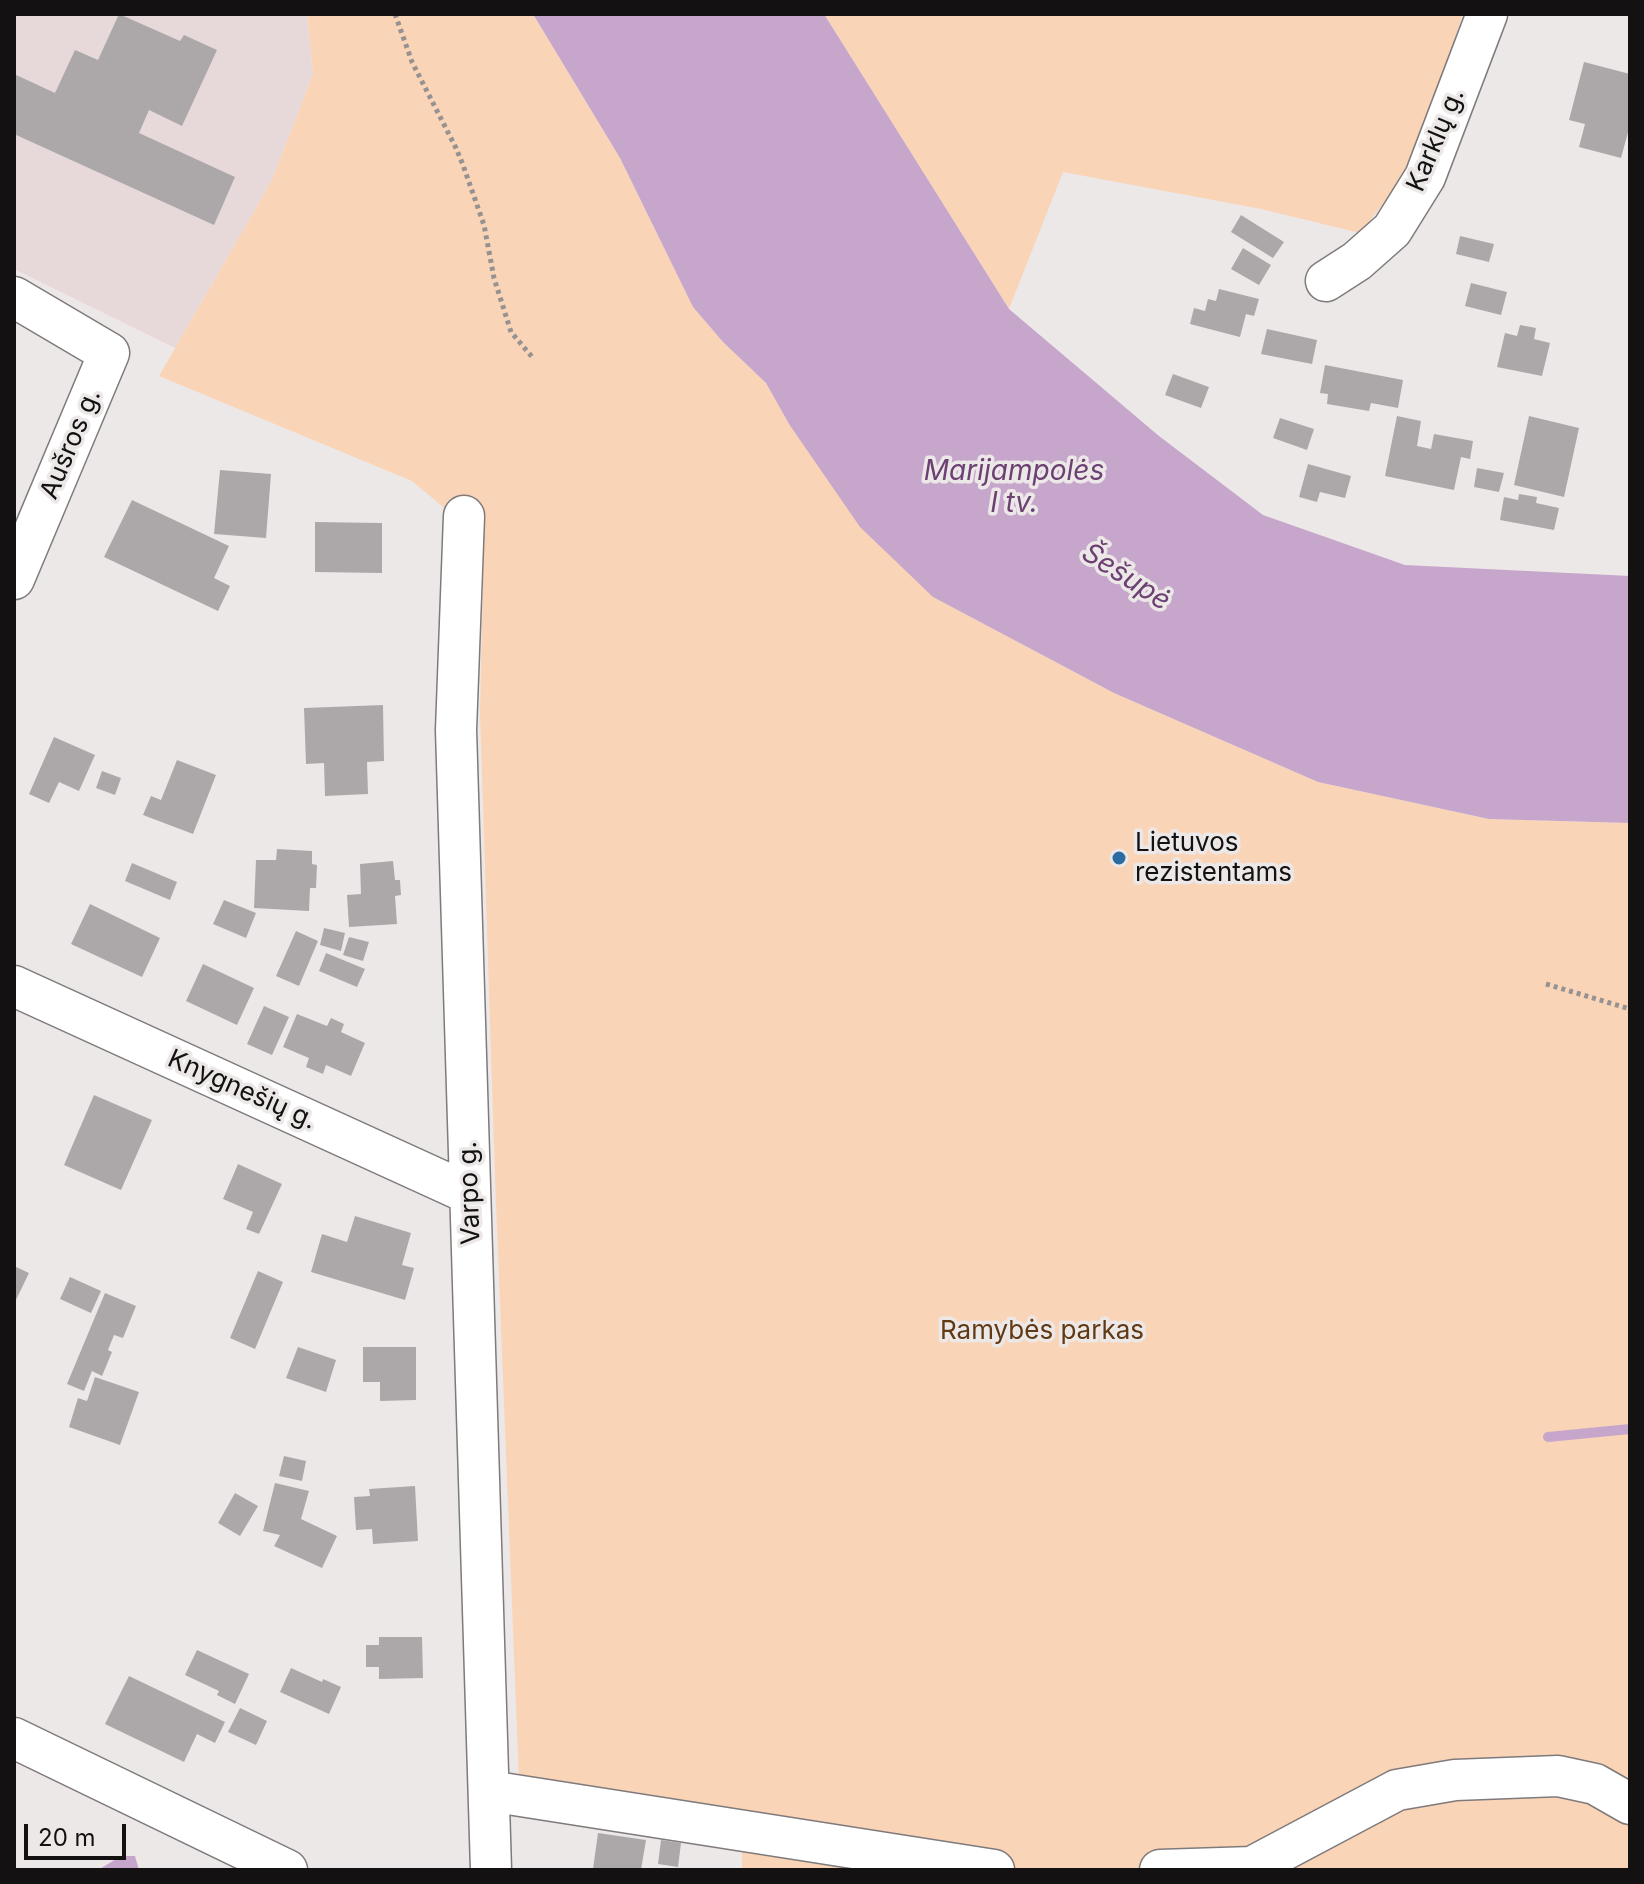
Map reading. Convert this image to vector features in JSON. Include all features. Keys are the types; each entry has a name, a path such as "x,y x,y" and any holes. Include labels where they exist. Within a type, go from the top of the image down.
{"street":[{"name":"Karklų g.","path":"1326,281 1357,261 1392,230 1425,177 1487,14"},
{"name":"Aušros g.","path":"14,297 109,353 14,579"},
{"name":"Varpo g.","path":"464,516 456,730 491,1870"},
{"name":"Knygnešių g.","path":"14,986 470,1194"},
{"path":"14,1738 287,1870"},
{"path":"1160,1870 1252,1867 1397,1790 1455,1780 1558,1776 1595,1784 1630,1804"},
{"path":"489,1791 994,1870"}],"path":[{"path":"395,14 412,62 463,165 484,225 494,278 511,332 533,358"},
{"path":"1546,984 1630,1009"}],"shaded area":[{"path":"14,14 307,14 313,74 272,180 175,348 14,269"}],"green space":[{"name":"Ramybės parkas","path":"307,14 533,14 620,158 693,307 723,342 766,383 789,424 933,597 1114,693 1318,782 1489,819 1630,823 1630,1870 742,1870 742,1844 519,1780 480,713 484,541 412,481 159,376 272,180 313,74"},
{"path":"824,14 1463,14 1411,168 1360,233 1261,209 1063,172 1009,309"}],"water":[{"name":"Marijampolės I tv.","path":"533,14 824,14 1009,309 1159,436 1263,515 1405,565 1630,576 1630,823 1489,819 1318,782 1114,693 933,597 860,527 789,424 766,383 723,342 693,307 620,158"},
{"path":"121,1856 135,1856 139,1870 98,1870"}],"building":[{"path":"119,14 180,41 184,35 217,50 182,126 149,110 139,133 235,177 214,225 14,134 14,74 55,93 75,50 98,60"},
{"path":"1584,62 1630,74 1630,125 1621,158 1579,147 1585,124 1569,120"},
{"path":"1241,215 1284,242 1273,258 1231,232"},
{"path":"1460,236 1494,244 1489,262 1456,254"},
{"path":"1243,248 1271,265 1259,285 1231,269"},
{"path":"1471,283 1507,292 1501,315 1465,306"},
{"path":"1219,289 1259,299 1254,316 1246,314 1240,337 1190,324 1194,308 1205,311 1208,299 1216,301"},
{"path":"1520,325 1536,328 1534,339 1550,343 1542,376 1497,367 1505,333 1517,336"},
{"path":"1267,329 1317,340 1312,364 1261,354"},
{"path":"1325,365 1403,380 1398,408 1371,403 1369,411 1327,404 1328,394 1320,393"},
{"path":"1173,374 1209,387 1201,408 1165,395"},
{"path":"1397,416 1421,421 1417,446 1431,449 1434,434 1473,441 1470,459 1461,457 1454,490 1385,476"},
{"path":"1529,416 1579,428 1564,497 1514,485"},
{"path":"1280,418 1314,429 1307,450 1273,438"},
{"path":"1308,464 1351,476 1345,498 1320,492 1317,502 1299,497"},
{"path":"1477,468 1504,473 1499,492 1474,487"},
{"path":"220,470 271,474 266,538 214,534"},
{"path":"1519,494 1537,497 1536,503 1559,508 1554,530 1500,520 1504,497 1518,500"},
{"path":"132,500 229,546 214,578 230,586 218,611 104,557"},
{"path":"315,522 382,523 382,573 315,572"},
{"path":"383,705 384,761 367,762 368,794 325,796 324,763 306,764 304,708"},
{"path":"54,737 95,755 79,791 59,782 49,803 29,794"},
{"path":"177,760 216,775 193,834 143,815 151,796 161,800"},
{"path":"102,771 121,778 115,795 96,788"},
{"path":"277,849 312,851 312,864 317,865 316,888 310,888 309,911 254,908 256,860 276,860"},
{"path":"393,861 395,880 400,880 401,895 395,896 397,924 349,927 347,895 361,894 360,864"},
{"path":"132,863 177,882 170,900 125,881"},
{"path":"224,900 256,913 246,938 213,924"},
{"path":"90,904 160,938 142,977 71,944"},
{"path":"324,928 345,933 341,951 320,945"},
{"path":"296,931 318,941 299,986 276,976"},
{"path":"349,937 369,942 363,961 343,955"},
{"path":"326,953 365,969 357,987 319,971"},
{"path":"203,964 254,988 237,1025 186,1001"},
{"path":"264,1006 289,1017 272,1055 247,1044"},
{"path":"297,1014 327,1026 331,1018 344,1024 341,1032 365,1043 351,1076 326,1065 323,1074 306,1067 309,1058 283,1047"},
{"path":"94,1095 152,1120 121,1190 64,1165"},
{"path":"238,1164 282,1184 259,1234 246,1229 253,1212 223,1199"},
{"path":"355,1216 411,1233 402,1265 414,1268 405,1300 311,1272 322,1234 347,1242"},
{"path":"14,1266 29,1273 14,1304"},
{"path":"258,1271 283,1282 255,1349 230,1338"},
{"path":"70,1277 101,1291 91,1313 60,1299"},
{"path":"105,1293 136,1306 123,1338 114,1335 108,1350 112,1352 102,1376 92,1371 84,1391 67,1384"},
{"path":"298,1347 336,1360 326,1392 286,1378"},
{"path":"363,1347 416,1347 416,1400 380,1401 380,1382 363,1382"},
{"path":"95,1377 139,1392 120,1445 69,1427 78,1398 87,1401"},
{"path":"284,1456 306,1461 302,1481 279,1476"},
{"path":"275,1483 309,1491 301,1519 337,1536 322,1568 274,1546 280,1535 263,1531"},
{"path":"415,1486 418,1541 373,1544 372,1529 356,1530 354,1497 370,1496 369,1489"},
{"path":"235,1493 258,1506 240,1536 218,1523"},
{"path":"379,1637 422,1637 423,1678 379,1679 379,1667 366,1667 366,1645 379,1645"},
{"path":"197,1650 249,1674 235,1704 217,1695 219,1691 185,1675"},
{"path":"291,1668 341,1687 329,1714 280,1692"},
{"path":"129,1676 225,1722 215,1743 197,1734 184,1762 105,1724"},
{"path":"240,1708 267,1721 256,1745 228,1732"},
{"path":"598,1833 646,1840 641,1870 593,1869"},
{"path":"661,1840 681,1843 678,1867 658,1864"}],"waterway":[{"path":"1548,1437 1630,1429"}],"place":[{"name":"Lietuvos rezistentams","path":"1119,858"}],"water label":[{"name":"Šešupė","path":"1126,577"}]}
